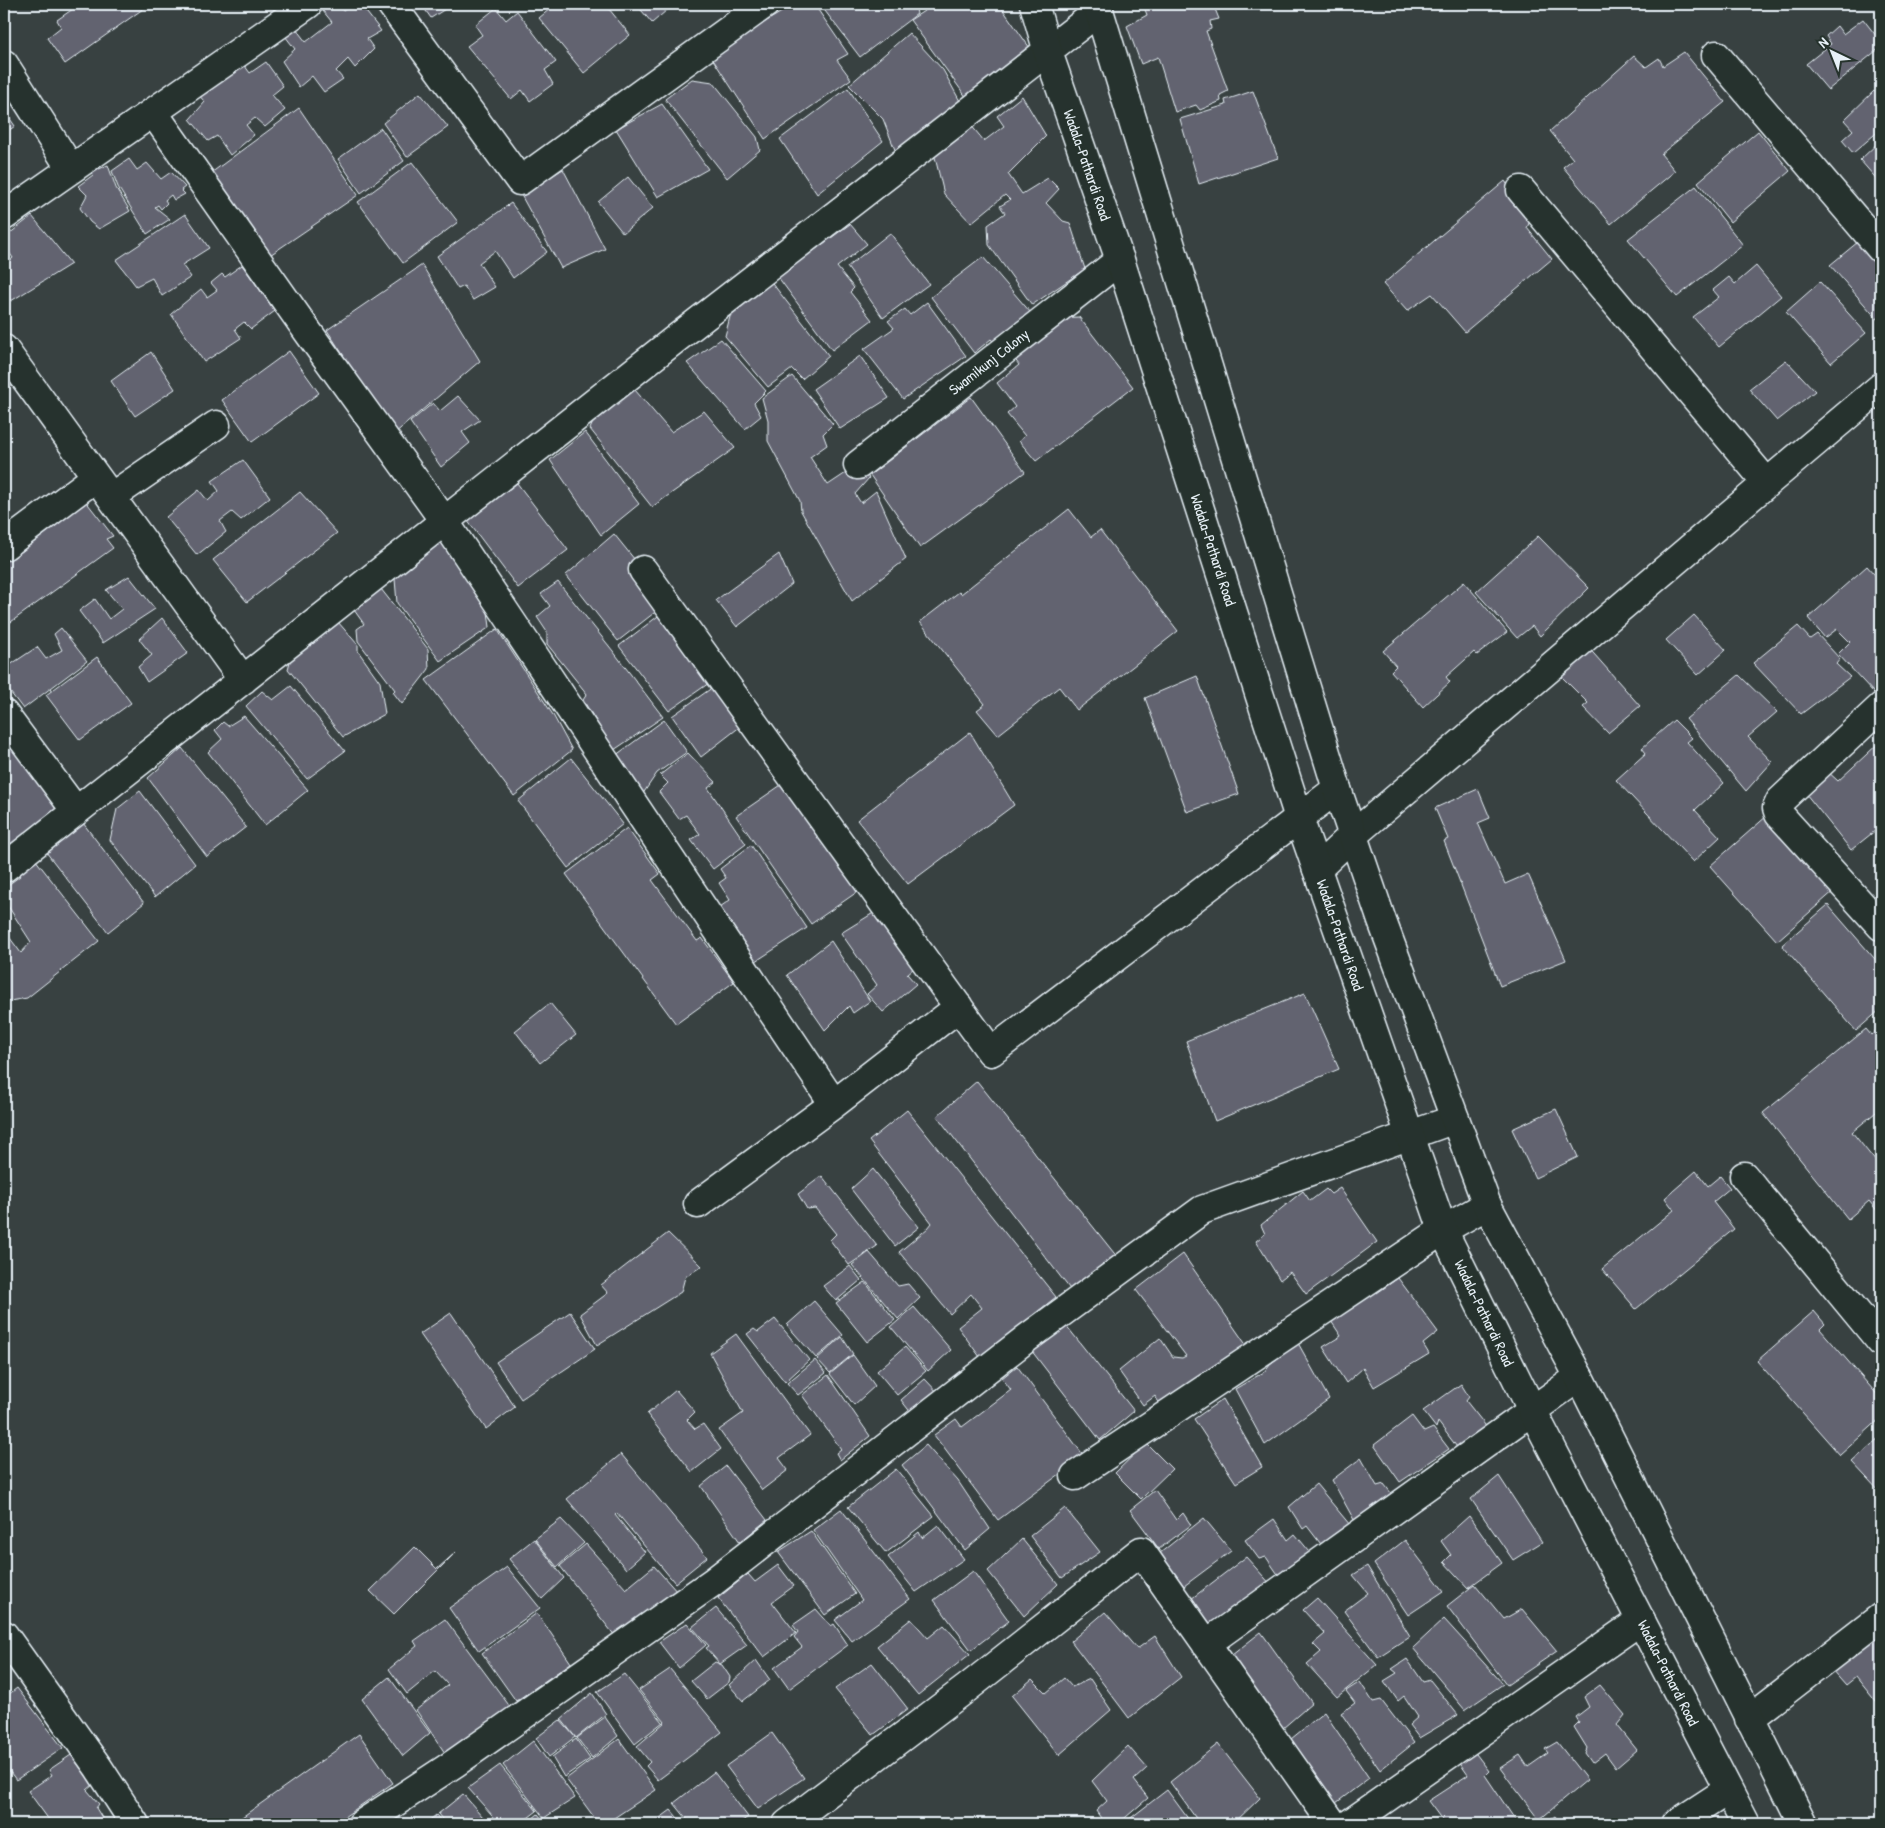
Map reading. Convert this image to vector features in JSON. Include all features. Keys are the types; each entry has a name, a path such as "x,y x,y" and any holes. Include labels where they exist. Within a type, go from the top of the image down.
{"street":[{"path":"4,216 153,112 274,13 308,4"},
{"path":"391,4 520,181 765,4"},
{"name":"Wadala-Pathardi Road","path":"1034,4 1048,52 1120,260 1299,818 1443,1230 1532,1410 1746,1824"},
{"path":"4,868 673,341 1048,52 1098,8 1139,137 1337,790 1352,836 1487,1205 1579,1377 1803,1824"},
{"path":"1716,55 1881,249"},
{"path":"4,64 71,168"},
{"path":"153,112 445,522 834,1104"},
{"path":"1521,190 1766,482"},
{"name":"Swamikunj Colony","path":"858,465 1120,260"},
{"path":"4,349 243,680"},
{"path":"1317,869 1352,836 1766,482 1881,387"},
{"path":"4,546 104,487 216,425"},
{"path":"643,570 991,1052 1337,790"},
{"path":"1881,707 1780,801 1777,808 1779,814 1881,926"},
{"path":"4,714 76,811"},
{"path":"698,1204 834,1104 959,1007"},
{"path":"362,1824 455,1763 713,1582 1027,1338 1202,1210 1455,1119"},
{"path":"1744,1176 1881,1342"},
{"path":"1075,1476 1443,1230 1487,1205"},
{"path":"1206,1644 1579,1377"},
{"path":"787,1824 968,1688 1141,1551 1333,1824"},
{"path":"1749,1719 1881,1617"},
{"path":"1349,1824 1641,1620"},
{"path":"4,1635 98,1766 135,1824"},
{"path":"1676,1824 1728,1790"}],"building":[{"path":"80,4 150,4 65,64 47,38 61,27 57,20"},
{"path":"319,4 338,4 343,11 353,4 360,4 381,31 367,39 374,49 355,68 348,59 336,71 343,79 324,92 312,76 299,87 282,61 295,49 282,32 293,25 306,42 332,22"},
{"path":"421,4 453,4 431,18"},
{"path":"556,4 605,4 630,35 584,73 539,18"},
{"path":"636,4 674,4 652,23"},
{"path":"795,4 814,4 848,54 837,60 851,79 765,139 710,55"},
{"path":"823,4 915,4 917,14 860,57 822,7"},
{"path":"935,4 999,4 1032,51 969,101 910,20"},
{"path":"1143,4 1213,4 1219,19 1210,21 1211,29 1206,31 1228,91 1220,95 1221,101 1200,110 1196,105 1175,112 1158,57 1141,64 1127,26 1147,15"},
{"path":"496,8 506,20 517,11 556,62 545,70 553,84 530,101 522,90 511,99 467,46 482,35 475,25"},
{"path":"1863,19 1881,42 1881,47 1828,90 1806,64 1831,44 1826,36 1837,26 1843,34"},
{"path":"909,33 943,70 961,103 897,155 883,119 849,85"},
{"path":"1684,52 1725,102 1661,154 1675,171 1611,224 1563,167 1573,159 1550,131 1634,56 1646,67 1659,58 1663,66"},
{"path":"239,58 250,73 266,62 283,86 272,95 285,110 265,127 255,118 246,125 254,135 230,155 217,136 208,141 190,119 205,102 194,90"},
{"path":"692,79 713,82 757,137 760,150 727,178 665,99"},
{"path":"848,88 883,141 817,194 780,139"},
{"path":"1253,91 1278,158 1199,184 1180,119 1226,105 1225,100"},
{"path":"1874,91 1881,97 1881,129 1853,153 1842,140 1853,130 1844,120"},
{"path":"420,93 448,127 407,157 383,123"},
{"path":"1022,96 1046,136 1008,174 1022,194 1048,178 1059,189 1046,203 1063,221 1070,223 1085,269 1032,305 989,245 988,225 1005,213 1000,206 1010,200 1005,195 971,223 944,194 932,145 966,119 984,141 1004,126 997,116"},
{"path":"662,104 708,169 658,197 616,129"},
{"path":"299,108 358,195 267,257 211,173"},
{"path":"4,110 15,126 4,134"},
{"path":"381,128 404,161 361,193 338,159"},
{"path":"1758,131 1790,171 1730,222 1698,182"},
{"path":"1881,140 1881,184 1860,160"},
{"path":"92,157 99,169 108,165 116,188 130,211 99,229 90,222 80,208 87,195 78,186 93,175 91,173 70,186"},
{"path":"129,159 137,170 147,163 161,179 171,172 185,187 181,190 185,194 174,200 171,195 165,200 167,203 161,209 158,205 155,207 170,219 147,234 118,187 112,171"},
{"path":"412,162 458,222 403,263 358,202"},
{"path":"563,169 605,249 561,268 521,195"},
{"path":"628,177 653,208 623,233 598,202"},
{"path":"1505,181 1531,218 1527,228 1552,259 1465,332 1432,294 1407,311 1383,284"},
{"path":"1696,186 1743,245 1677,297 1628,239"},
{"path":"511,203 547,252 513,278 495,251 479,263 495,287 473,300 464,286 458,289 437,256"},
{"path":"185,214 209,248 182,265 191,277 162,296 152,278 136,286 116,260"},
{"path":"32,216 71,264 11,301 4,291 4,258 7,263 13,258 4,245 4,238"},
{"path":"850,224 867,244 837,267 854,288 850,292 872,320 832,350 778,277"},
{"path":"890,233 929,284 883,318 847,267"},
{"path":"1864,237 1881,256 1881,317 1878,320 1830,265"},
{"path":"983,257 1037,320 999,349 991,339 974,353 931,297"},
{"path":"242,265 275,311 251,329 244,322 235,329 241,338 204,362 171,314 201,289 207,297 217,290 211,283 222,274 225,277"},
{"path":"422,265 480,361 394,434 327,330"},
{"path":"1756,266 1781,296 1719,347 1693,317 1719,297 1713,290 1729,277 1735,284"},
{"path":"769,279 829,356 802,379 792,369 768,387 725,336 733,305"},
{"path":"1820,282 1866,333 1831,363 1786,312"},
{"path":"927,302 966,356 903,399 864,349 894,328 888,321 905,309 910,315"},
{"path":"1079,317 1133,387 1036,461 1019,441 1025,436 1007,414 1015,407 997,383 1019,365 1009,351 1055,318"},
{"path":"721,339 766,391 754,403 761,416 745,429 687,363"},
{"path":"289,351 319,393 252,442 222,400"},
{"path":"151,352 175,389 135,416 111,381"},
{"path":"860,356 889,398 840,429 813,389"},
{"path":"1786,360 1815,391 1777,421 1749,389"},
{"path":"792,376 833,424 823,434 827,445 810,457 828,485 858,465 869,478 855,494 861,503 876,491 906,559 852,601 801,511 800,501 768,441 768,420 762,398"},
{"path":"629,383 671,432 704,411 735,448 652,507 590,429 601,404"},
{"path":"458,396 480,420 462,432 470,443 441,467 410,422 433,403 440,411"},
{"path":"971,397 1025,472 920,548 870,475"},
{"path":"585,432 639,504 601,535 550,460"},
{"path":"243,460 270,497 241,520 232,512 220,521 226,532 197,555 166,517 199,490 208,501 219,491 212,481"},
{"path":"517,483 568,550 518,588 467,520"},
{"path":"300,492 337,533 247,602 213,560"},
{"path":"81,495 113,536 106,539 113,548 4,627 4,553 9,550 13,558 50,530 44,524"},
{"path":"1069,509 1091,537 1100,530 1178,631 1077,710 1059,687 998,735 977,710 985,704 920,622 959,592 961,594"},
{"path":"614,534 639,565 663,606 618,641 566,575"},
{"path":"437,536 486,597 490,627 440,661 397,603 394,567"},
{"path":"1538,536 1589,588 1540,636 1532,626 1517,638 1476,592"},
{"path":"779,554 792,584 737,627 716,600"},
{"path":"1867,566 1881,582 1881,686 1874,693 1838,654 1850,642 1837,629 1825,638 1808,618"},
{"path":"129,576 155,609 103,643 79,611 95,599 109,619 122,609 106,590"},
{"path":"558,582 663,717 614,750 583,700 587,694 547,644 547,632 537,617 550,606 541,594"},
{"path":"1464,582 1507,632 1477,655 1474,652 1446,677 1450,682 1423,707 1391,671 1396,666 1383,651"},
{"path":"381,589 428,649 429,669 402,704 393,692 395,690 358,641 357,629 364,624 354,610"},
{"path":"666,610 712,681 669,711 619,646"},
{"path":"331,614 358,645 358,651 380,682 385,714 343,737 288,669 295,644"},
{"path":"1694,615 1726,650 1698,675 1666,640"},
{"path":"162,618 188,653 147,682 138,667 152,655 139,639"},
{"path":"1798,626 1810,639 1817,634 1840,659 1836,664 1850,677 1801,714 1753,663"},
{"path":"61,628 87,661 23,709 4,684 4,669 37,647 46,659 62,650 54,634"},
{"path":"497,629 553,715 572,750 514,796 426,680"},
{"path":"1586,645 1640,706 1608,733 1583,707 1588,703 1555,670"},
{"path":"97,657 131,703 80,740 46,695"},
{"path":"1739,675 1777,712 1748,737 1772,762 1746,791 1686,719"},
{"path":"1197,676 1239,794 1187,812 1145,698"},
{"path":"716,685 741,726 701,757 672,716"},
{"path":"291,686 345,751 307,779 246,706 262,691 273,700"},
{"path":"244,716 308,790 265,825 208,752 222,739 215,730 223,722 228,726"},
{"path":"664,720 687,752 657,773 638,801 608,761"},
{"path":"1674,720 1692,738 1687,742 1724,783 1695,810 1720,837 1693,862 1616,780 1646,753 1642,748"},
{"path":"4,727 63,806 4,851"},
{"path":"970,732 1014,805 908,884 857,820"},
{"path":"1881,741 1881,826 1851,850 1802,789 1826,770 1838,781"},
{"path":"182,748 246,827 207,857 148,778"},
{"path":"688,753 716,782 708,788 746,844 713,869 691,840 700,834 686,815 679,819 659,792 668,783 660,775"},
{"path":"571,758 623,824 568,868 518,801"},
{"path":"784,783 860,890 811,924 736,816"},
{"path":"1478,789 1490,818 1478,823 1505,884 1528,874 1566,960 1500,986 1444,841 1448,839 1435,808"},
{"path":"140,791 195,864 155,897 110,840 117,809"},
{"path":"1768,815 1835,890 1777,941 1710,866"},
{"path":"83,823 144,903 108,932 46,852"},
{"path":"627,828 660,874 652,880 697,941 702,938 734,982 676,1024 566,874"},
{"path":"751,845 807,928 750,965 714,911 730,900 719,883 726,878 720,869"},
{"path":"35,859 99,941 27,998 4,1002 4,930 21,953 31,942 4,900 4,888 20,876 17,872"},
{"path":"1828,905 1881,966 1881,1009 1856,1031 1782,945"},
{"path":"883,907 922,961 907,974 916,984 883,1012 867,994 877,985 841,933"},
{"path":"831,941 870,1001 853,1013 849,1006 825,1030 787,975"},
{"path":"1305,993 1339,1069 1215,1121 1186,1041"},
{"path":"550,1003 576,1035 540,1063 515,1031"},
{"path":"1881,1026 1881,1108 1852,1132 1881,1168 1881,1211 1879,1213 1869,1201 1848,1219 1763,1113 1866,1029 1871,1035"},
{"path":"977,1081 1118,1258 1073,1293 937,1116"},
{"path":"1556,1109 1578,1157 1535,1178 1512,1129"},
{"path":"907,1110 1056,1297 980,1357 958,1327 982,1308 971,1294 950,1314 899,1252 932,1223 869,1141"},
{"path":"873,1169 919,1227 895,1246 851,1189"},
{"path":"1696,1171 1708,1186 1720,1176 1730,1188 1713,1202 1734,1229 1636,1309 1602,1269 1674,1210 1665,1198"},
{"path":"822,1176 877,1246 849,1265 830,1240 836,1234 815,1208 807,1209 798,1194"},
{"path":"1340,1188 1377,1242 1306,1294 1290,1272 1280,1280 1256,1241 1265,1234 1261,1225 1303,1191 1310,1201 1326,1189 1331,1194"},
{"path":"668,1233 702,1266 685,1277 681,1292 597,1345 580,1314 608,1293 601,1285"},
{"path":"869,1252 898,1286 908,1284 920,1298 898,1319 852,1265"},
{"path":"1183,1254 1247,1346 1163,1409 1155,1396 1143,1405 1119,1371 1160,1338 1173,1357 1182,1358 1186,1356 1136,1290"},
{"path":"850,1266 861,1280 836,1301 823,1286"},
{"path":"1398,1278 1438,1332 1423,1344 1429,1354 1374,1387 1363,1368 1346,1383 1323,1347 1341,1336 1331,1321 1355,1306 1353,1302 1372,1286 1377,1293"},
{"path":"865,1282 895,1320 867,1342 836,1303"},
{"path":"814,1301 843,1335 816,1358 787,1325"},
{"path":"914,1307 951,1350 928,1371 891,1327"},
{"path":"1814,1311 1825,1324 1820,1329 1881,1399 1881,1418 1840,1455 1757,1361"},
{"path":"570,1312 595,1349 521,1399 496,1362"},
{"path":"451,1313 515,1407 486,1429 420,1334"},
{"path":"775,1319 809,1360 785,1382 747,1334 754,1329 758,1332"},
{"path":"1065,1324 1134,1411 1100,1440 1031,1350"},
{"path":"736,1334 810,1435 779,1458 788,1470 762,1490 719,1430 743,1413 710,1353"},
{"path":"842,1337 853,1354 830,1373 817,1359"},
{"path":"1298,1343 1329,1399 1265,1445 1235,1389 1264,1372 1270,1364"},
{"path":"905,1347 926,1371 897,1395 877,1371"},
{"path":"853,1355 875,1386 854,1405 830,1374"},
{"path":"815,1360 826,1373 798,1395 787,1383"},
{"path":"1017,1366 1084,1456 998,1520 934,1435 956,1419 962,1427 1011,1390 1002,1378"},
{"path":"828,1375 870,1436 840,1460 836,1453 841,1449 802,1395"},
{"path":"925,1379 941,1396 915,1418 901,1400"},
{"path":"1461,1384 1469,1397 1466,1401 1493,1435 1463,1455 1438,1422 1436,1428 1423,1411"},
{"path":"676,1390 695,1412 687,1420 695,1429 703,1424 721,1449 692,1472 647,1414"},
{"path":"1223,1399 1262,1467 1236,1483 1194,1419"},
{"path":"1412,1416 1424,1432 1433,1428 1449,1449 1400,1482 1374,1445"},
{"path":"1881,1436 1881,1493 1852,1462"},
{"path":"1146,1443 1172,1469 1141,1499 1115,1473"},
{"path":"926,1445 958,1481 990,1529 965,1550 902,1465"},
{"path":"621,1454 707,1557 675,1583 617,1513 615,1515 645,1552 626,1569 567,1499"},
{"path":"1361,1458 1377,1486 1384,1484 1399,1503 1359,1529 1332,1480"},
{"path":"726,1466 767,1520 740,1542 701,1486"},
{"path":"896,1469 934,1516 886,1553 848,1507"},
{"path":"1499,1476 1542,1542 1513,1560 1471,1499"},
{"path":"1316,1484 1355,1531 1327,1552 1307,1526 1303,1529 1289,1507"},
{"path":"1155,1490 1176,1520 1183,1513 1191,1525 1159,1549 1130,1510"},
{"path":"1065,1508 1100,1552 1062,1578 1030,1536"},
{"path":"841,1509 910,1599 852,1641 835,1620 862,1600 813,1530"},
{"path":"1469,1516 1502,1563 1468,1588 1444,1562 1451,1555 1441,1541"},
{"path":"1204,1518 1231,1551 1184,1586 1160,1553"},
{"path":"561,1519 584,1543 557,1567 535,1539"},
{"path":"1274,1519 1288,1540 1295,1534 1314,1557 1284,1583 1266,1557 1259,1559 1245,1540"},
{"path":"938,1525 964,1559 916,1592 888,1557 919,1532 922,1538"},
{"path":"811,1531 855,1594 825,1615 778,1552"},
{"path":"534,1539 564,1578 542,1599 509,1559"},
{"path":"1022,1539 1058,1584 1024,1616 988,1571"},
{"path":"1405,1540 1444,1591 1408,1615 1374,1564"},
{"path":"586,1544 626,1589 654,1566 678,1593 619,1641 560,1566"},
{"path":"415,1547 437,1569 456,1552 394,1614 370,1591"},
{"path":"1246,1557 1273,1587 1211,1630 1191,1599"},
{"path":"778,1565 794,1586 772,1602 796,1633 764,1657 718,1598 748,1574 755,1582"},
{"path":"1367,1566 1410,1636 1378,1657 1344,1611 1368,1593 1353,1575"},
{"path":"507,1567 540,1608 479,1651 449,1608"},
{"path":"973,1571 1009,1621 971,1650 934,1600"},
{"path":"1475,1584 1504,1619 1522,1609 1557,1651 1507,1685 1447,1606"},
{"path":"1317,1598 1377,1665 1337,1697 1307,1664 1321,1652 1313,1644 1325,1634 1303,1610"},
{"path":"716,1608 747,1645 720,1664 706,1648 709,1646 692,1627"},
{"path":"816,1609 831,1626 834,1624 848,1645 789,1689 774,1668 802,1647 794,1637 798,1632 793,1625"},
{"path":"1105,1612 1137,1649 1155,1636 1181,1677 1129,1718 1071,1641"},
{"path":"537,1613 571,1663 516,1701 482,1653"},
{"path":"445,1619 511,1708 445,1753 416,1710 448,1685 435,1671 407,1694 389,1669 417,1646 414,1641"},
{"path":"911,1619 928,1638 944,1625 970,1654 918,1695 877,1646"},
{"path":"1444,1619 1503,1684 1465,1710 1413,1648"},
{"path":"687,1623 706,1645 679,1668 659,1642"},
{"path":"1881,1623 1881,1708 1856,1677 1846,1685 1832,1669"},
{"path":"1261,1632 1312,1703 1283,1728 1232,1655"},
{"path":"1407,1659 1423,1682 1430,1680 1458,1715 1419,1738 1409,1725 1418,1717 1404,1696 1398,1701 1384,1681 1397,1673 1392,1669"},
{"path":"756,1660 770,1680 743,1701 729,1685"},
{"path":"715,1662 722,1665 730,1677 729,1682 707,1699 691,1681"},
{"path":"872,1663 908,1709 873,1735 835,1689"},
{"path":"670,1669 722,1732 658,1780 646,1766 650,1762 637,1746 665,1722 639,1690"},
{"path":"624,1674 663,1722 635,1744 597,1692"},
{"path":"389,1677 430,1733 403,1756 362,1699"},
{"path":"1064,1678 1072,1687 1090,1679 1111,1710 1059,1755 1012,1696 1032,1679 1046,1693"},
{"path":"1360,1682 1373,1702 1381,1700 1414,1743 1380,1770 1341,1713 1355,1703 1346,1691"},
{"path":"1600,1685 1625,1715 1617,1725 1637,1750 1616,1768 1605,1753 1592,1763 1585,1753 1587,1748 1574,1727 1579,1722 1576,1717 1589,1707 1584,1697"},
{"path":"17,1688 63,1748 16,1780 4,1764 4,1698"},
{"path":"592,1693 606,1714 576,1738 561,1719"},
{"path":"1324,1712 1369,1778 1336,1803 1291,1739"},
{"path":"605,1717 618,1736 592,1758 577,1738"},
{"path":"560,1720 575,1737 549,1757 536,1738"},
{"path":"772,1733 804,1778 758,1809 726,1766"},
{"path":"359,1734 393,1783 334,1824 237,1824 235,1822"},
{"path":"576,1739 590,1759 564,1777 552,1757"},
{"path":"619,1739 656,1790 605,1824 599,1824 566,1779"},
{"path":"533,1741 575,1798 544,1818 503,1765"},
{"path":"1557,1742 1587,1780 1539,1820 1500,1768 1520,1755 1528,1767 1548,1753 1545,1749"},
{"path":"1218,1744 1260,1798 1233,1824 1200,1824 1170,1782"},
{"path":"1128,1746 1147,1768 1134,1780 1148,1798 1118,1824 1105,1824 1096,1811 1107,1801 1092,1781"},
{"path":"1473,1750 1489,1771 1485,1775 1518,1824 1445,1824 1428,1801 1468,1775 1459,1762"},
{"path":"71,1755 93,1785 87,1790 99,1804 96,1808 104,1821 98,1824 52,1824 28,1791 52,1775 49,1770"},
{"path":"500,1765 537,1811 520,1824 500,1824 468,1788"},
{"path":"714,1772 748,1817 738,1824 691,1824 674,1803"},
{"path":"1167,1790 1192,1824 1123,1824"},
{"path":"463,1794 489,1824 446,1824 438,1814"},
{"path":"671,1810 683,1824 652,1824"},
{"path":"538,1814 546,1824 526,1824"},
{"path":"436,1815 444,1824 423,1824 431,1819"},
{"path":"1555,1816 1560,1824 1543,1824"}]}
